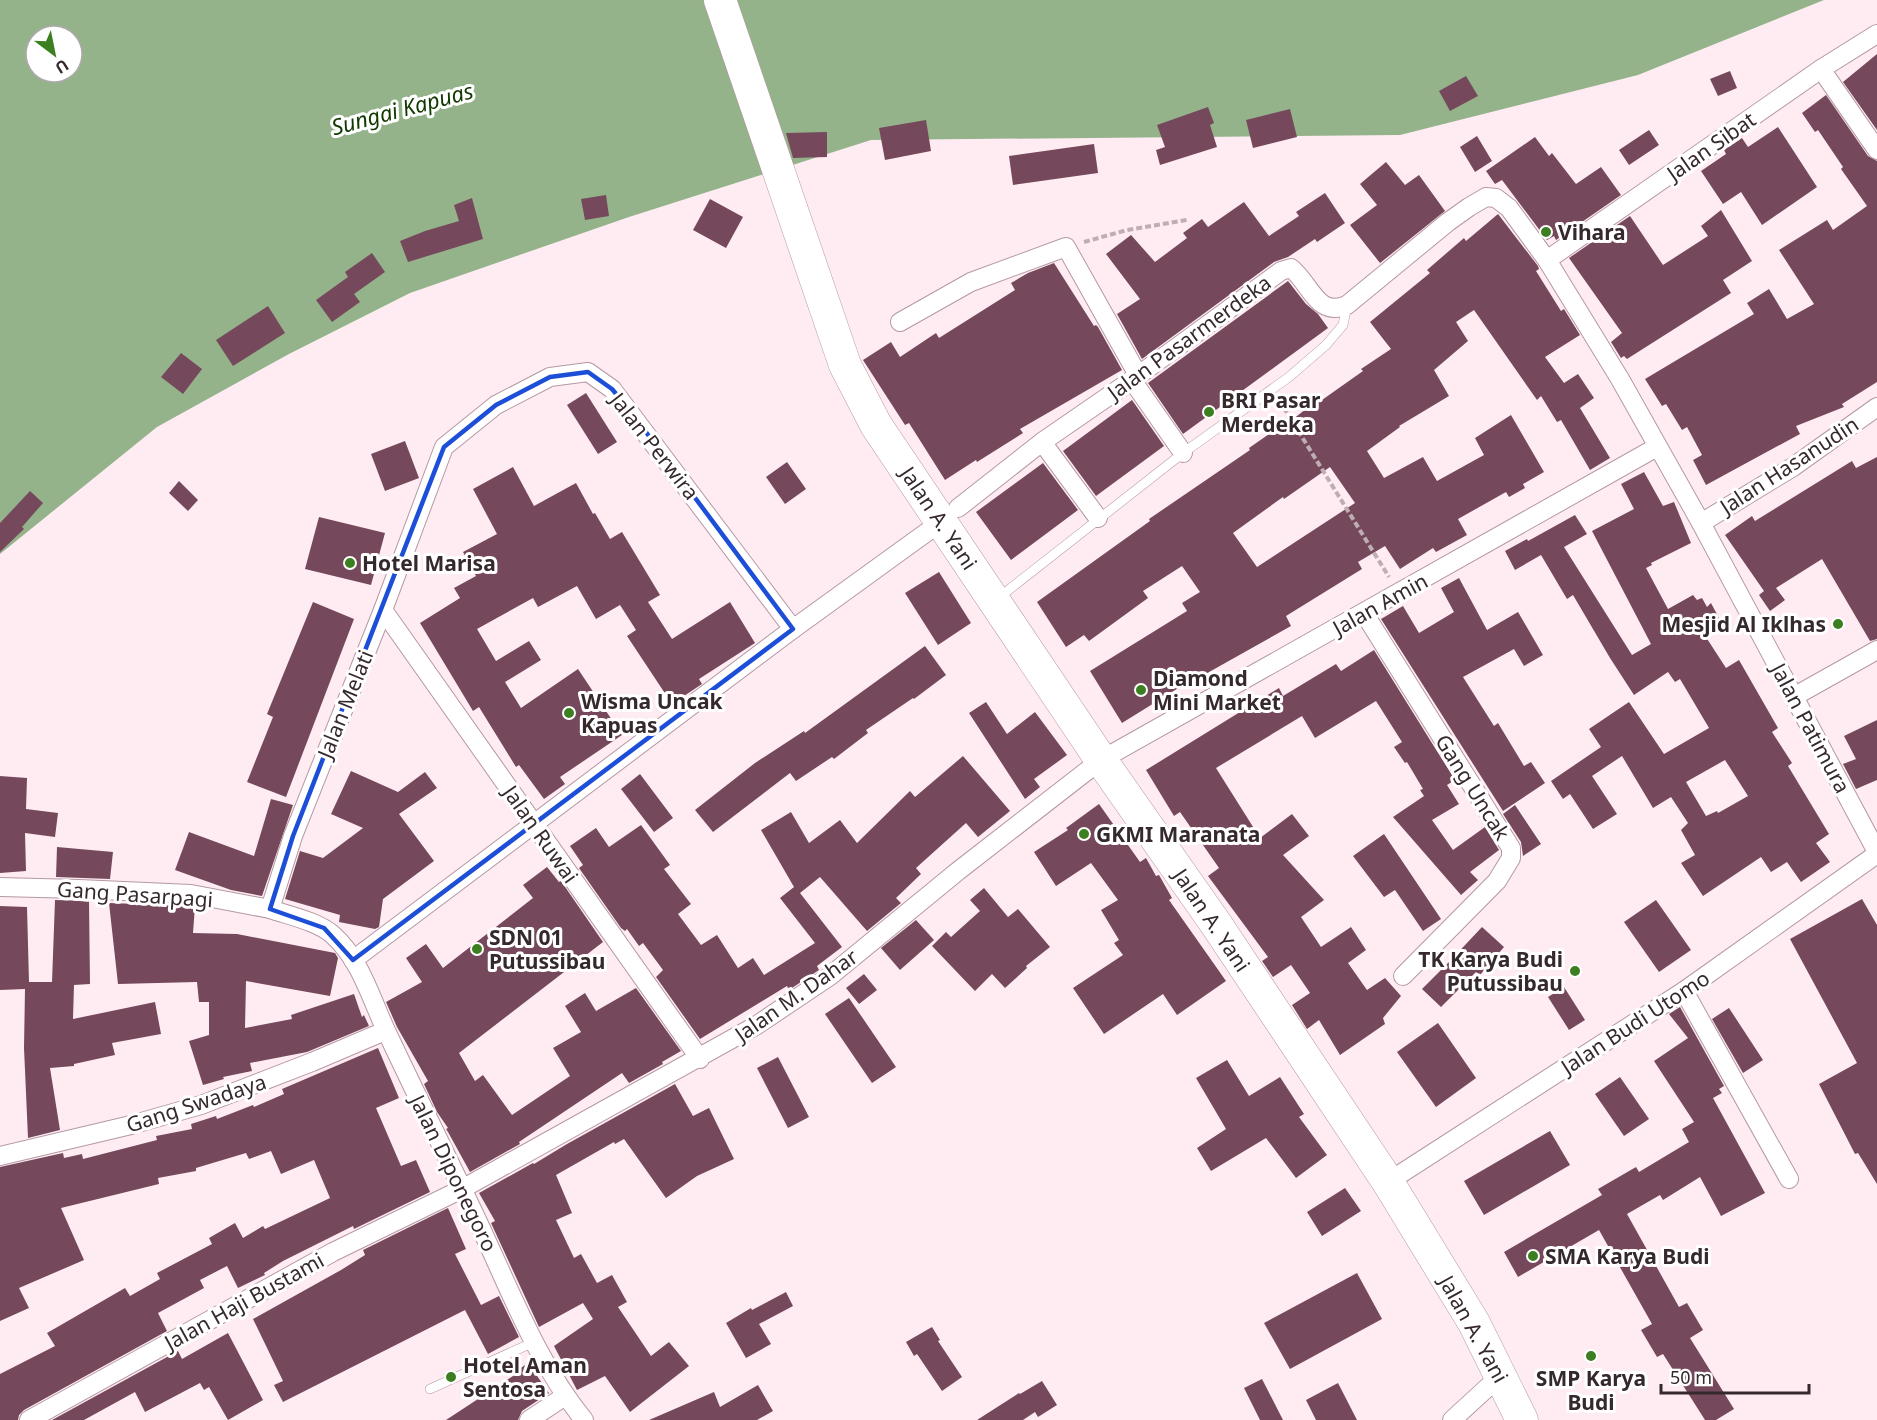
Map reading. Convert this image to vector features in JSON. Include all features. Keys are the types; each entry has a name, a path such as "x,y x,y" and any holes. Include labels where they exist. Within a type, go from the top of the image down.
{"highway":[{"name":"Jalan A. Yani","path":"720,0 845,364 876,425 1101,760 1216,924 1388,1182 1474,1323 1522,1420"}],"street":[{"name":"Jalan Sibat","path":"1547,260 1821,69 1877,34"},
{"path":"1821,69 1877,150"},
{"path":"1347,306 1448,222 1486,197 1496,198 1509,208 1547,260 1620,379 1658,447"},
{"path":"900,322 972,282 1066,247 1135,378 1183,453"},
{"name":"Jalan Pasarmerdeka","path":"958,508 1042,442 1135,378 1281,271 1291,268 1297,273 1325,308 1336,310 1347,306"},
{"name":"Jalan Perwira","path":"444,447 496,405 550,377 588,372 612,389 631,412 793,629"},
{"name":"Jalan Hasanudin","path":"1701,522 1793,467 1877,407"},
{"path":"1042,442 1098,518"},
{"name":"Jalan Melati","path":"270,909 293,836 383,610 444,447"},
{"name":"Jalan Patimura","path":"1658,447 1795,696 1877,853"},
{"name":"Jalan Amin","path":"1101,760 1658,447"},
{"path":"353,960 793,629 927,532"},
{"name":"Jalan Ruwai","path":"383,610 700,1059"},
{"name":"Gang Uncak","path":"1364,613 1511,848 1511,858 1497,881 1403,976"},
{"path":"1795,696 1877,650"},
{"name":"Jalan M. Dahar","path":"462,1189 700,1059 757,1025 830,976 958,871 1101,760"},
{"name":"Jalan Budi Utomo","path":"1388,1182 1684,991 1877,853"},
{"name":"Gang Pasarpagi","path":"0,887 190,894 270,909"},
{"name":"Jalan Diponegoro","path":"270,909 324,928 334,936 353,960 534,1342 565,1396 584,1420"},
{"path":"1684,991 1789,1179"},
{"name":"Gang Swadaya","path":"0,1156 131,1125 201,1105 385,1031"},
{"name":"Jalan Haji Bustami","path":"29,1420 333,1252 462,1189"},
{"path":"1452,1420 1501,1375"},
{"path":"529,1420 565,1396"}],"lane":[{"path":"995,600 1183,453 1272,390 1326,345 1343,325 1347,306"},
{"path":"430,1389 534,1342"}],"path":[{"path":"1066,247 1127,230 1187,220"},
{"path":"1272,390 1399,593"}],"highlighted area":[{"path":"588,372 612,389 631,412 793,629 353,960 324,928 270,909 293,836 444,447 496,405 550,377"}],"water":[{"name":"Sungai Kapuas","path":"0,0 1824,0 1638,75 1400,135 871,140 629,217 410,293 289,354 157,427 0,554"}],"building":[{"path":"1877,54 1877,130 1843,82"},
{"path":"1730,71 1737,88 1718,96 1710,79"},
{"path":"1466,76 1478,96 1450,111 1439,91"},
{"path":"1826,95 1868,156 1877,161 1877,382 1842,404 1844,407 1796,426 1800,434 1706,485 1693,460 1702,455 1687,427 1682,430 1666,404 1662,406 1645,379 1754,314 1747,303 1769,289 1787,319 1814,304 1779,250 1827,220 1833,230 1867,206 1841,169 1843,167 1818,130 1815,132 1802,113"},
{"path":"1208,107 1214,123 1210,125 1217,147 1160,165 1156,150 1165,147 1157,125"},
{"path":"1290,109 1297,137 1253,148 1246,120"},
{"path":"926,120 931,151 885,160 879,128"},
{"path":"1778,127 1817,187 1762,225 1741,192 1723,204 1701,171 1726,154 1724,150 1742,138 1748,147"},
{"path":"1649,130 1659,145 1629,165 1619,150"},
{"path":"827,132 827,157 793,158 786,133"},
{"path":"1477,136 1492,161 1475,172 1460,147"},
{"path":"1535,137 1549,156 1552,153 1576,184 1601,167 1621,195 1556,240 1554,236 1547,240 1502,180 1495,184 1486,171"},
{"path":"1094,144 1098,173 1013,185 1009,156"},
{"path":"1386,162 1405,185 1419,175 1445,211 1380,263 1350,225 1377,205 1360,184"},
{"path":"1325,193 1345,223 1317,242 1315,239 1288,257 1274,262 1142,359 1117,314 1140,299 1106,254 1131,235 1155,262 1187,238 1183,233 1202,219 1208,227 1244,202 1269,236 1299,216 1296,212"},
{"path":"606,195 609,216 585,220 581,199"},
{"path":"472,198 483,239 408,262 400,241 459,221 454,205"},
{"path":"710,199 743,217 726,248 693,230"},
{"path":"1721,210 1752,261 1723,280 1731,293 1627,359 1624,356 1621,358 1611,342 1622,333 1569,258 1630,216 1663,265 1708,236 1701,226"},
{"path":"1498,214 1538,266 1539,269 1536,271 1561,311 1564,309 1580,335 1545,357 1564,383 1578,374 1594,398 1580,408 1610,458 1590,470 1561,420 1557,422 1541,396 1537,400 1474,310 1456,322 1468,341 1434,370 1449,396 1399,426 1367,451 1384,478 1423,457 1437,481 1484,455 1475,438 1511,415 1544,472 1523,484 1525,488 1509,497 1506,492 1458,519 1467,535 1436,552 1433,548 1400,569 1385,546 1358,562 1362,569 1286,616 1291,626 1202,676 1201,674 1122,723 1090,671 1187,611 1182,603 1200,592 1182,566 1143,591 1148,598 1089,641 1084,635 1066,647 1037,602 1150,521 1149,519 1250,450 1249,448 1272,432 1274,434 1320,398 1322,400 1391,349 1370,322 1430,273 1427,270 1464,238 1466,241","holes":["1330,467 1355,503 1257,567 1233,533"]},
{"path":"372,253 385,272 354,294 360,302 332,322 316,300 348,277 345,272"},
{"path":"1054,263 1094,326 1098,327 1122,370 1020,429 1023,433 945,480 909,423 905,425 863,360 891,342 900,357 936,333 939,338 1015,290 1011,283 1028,273"},
{"path":"1288,281 1328,328 1183,434 1148,383"},
{"path":"268,306 285,333 233,366 216,340"},
{"path":"181,353 202,369 183,394 161,377"},
{"path":"586,393 617,442 598,454 567,405"},
{"path":"1132,400 1164,446 1096,496 1063,451"},
{"path":"405,441 419,478 385,491 371,454"},
{"path":"1877,457 1877,639 1870,641 1822,559 1776,588 1785,600 1770,611 1759,595 1764,591 1725,535 1752,516 1755,521 1852,461 1856,468"},
{"path":"787,462 806,489 785,504 766,477"},
{"path":"1043,463 1078,510 1011,560 976,512"},
{"path":"513,467 534,506 576,483 610,539 622,532 660,595 648,602 672,639 730,602 755,643 699,679 702,684 672,704 627,636 636,630 620,605 596,619 577,586 538,607 533,598 477,629 496,661 529,641 541,660 505,682 521,708 578,669 622,735 560,777 565,784 544,799 519,765 516,767 479,707 473,711 420,623 460,598 454,588 476,576 463,552 497,534 473,489"},
{"path":"1644,472 1663,506 1674,502 1691,543 1651,563 1652,565 1646,568 1668,609 1693,595 1697,600 1702,598 1707,607 1711,603 1720,620 1702,631 1726,668 1739,660 1778,728 1772,732 1792,763 1788,766 1829,834 1816,843 1830,862 1801,882 1787,862 1771,872 1761,857 1703,896 1681,863 1695,855 1681,830 1688,823 1671,797 1653,808 1622,756 1592,776 1617,814 1593,829 1570,794 1563,799 1551,781 1601,747 1589,729 1629,702 1664,754 1709,728 1680,679 1675,682 1668,672 1634,695 1573,595 1567,599 1541,555 1515,570 1505,551 1575,515 1587,534 1564,547 1632,655 1651,644 1592,531 1634,509 1621,484","holes":["1725,760 1748,796 1718,813 1717,811 1706,816 1686,782"]},
{"path":"179,481 198,500 188,511 169,493"},
{"path":"30,491 43,503 22,527 24,529 0,552 0,523"},
{"path":"319,517 385,533 371,585 305,569"},
{"path":"939,572 971,623 938,645 905,593"},
{"path":"1459,578 1487,630 1518,612 1543,655 1524,666 1514,649 1463,677 1494,726 1498,723 1524,766 1531,762 1545,783 1503,811 1381,619 1403,606 1419,633 1454,612 1441,588"},
{"path":"313,602 354,619 286,797 247,782 273,717 267,714"},
{"path":"925,646 946,675 866,730 868,733 834,759 832,757 796,781 790,773 713,832 695,810 755,763 804,731 805,733"},
{"path":"1374,650 1455,780 1447,785 1459,804 1432,820 1453,850 1485,827 1499,850 1470,872 1478,880 1461,895 1393,817 1424,796 1420,790 1423,789 1407,762 1405,763 1394,747 1402,742 1376,701 1315,738 1302,716 1216,768 1260,838 1292,814 1309,836 1283,855 1324,900 1301,917 1321,947 1351,927 1366,950 1348,963 1367,990 1385,978 1401,996 1383,1018 1385,1024 1340,1055 1319,1020 1307,1029 1292,1005 1310,993 1291,965 1273,977 1262,961 1268,957 1208,876 1219,868 1180,812 1174,816 1146,770 1279,688 1283,696 1336,664 1341,671"},
{"path":"986,702 1007,734 1035,712 1067,755 1034,779 1040,787 1025,799 969,713"},
{"path":"1877,720 1877,780 1856,789 1843,764 1856,759 1844,736"},
{"path":"963,756 1010,811 978,837 966,823 916,868 921,874 896,898 901,903 867,931 820,877 800,893 842,947 817,966 819,970 789,990 787,986 700,1039 656,977 663,970 643,943 639,946 627,929 625,931 621,928 579,868 583,865 570,846 596,828 609,847 641,825 670,865 664,869 691,904 678,914 701,945 717,935 738,968 753,958 764,975 815,943 780,898 794,887 761,830 791,812 809,843 840,820 857,843 910,791 915,797"},
{"path":"351,771 398,792 425,772 437,788 399,814 434,861 383,899 379,927 375,929 339,922 340,915 285,899 300,851 323,858 363,828 331,814"},
{"path":"640,774 673,818 654,832 621,789"},
{"path":"0,776 27,778 26,809 58,813 55,837 25,833 26,871 0,873"},
{"path":"271,799 293,805 262,896 231,890 175,870 189,832 254,856"},
{"path":"1099,804 1140,862 1146,858 1156,876 1159,875 1172,898 1169,900 1226,981 1177,1015 1163,994 1104,1034 1073,988 1123,955 1114,943 1119,940 1101,910 1118,900 1091,863 1056,886 1034,852 1068,830 1066,828"},
{"path":"1515,805 1541,844 1523,856 1521,842 1503,814"},
{"path":"1384,834 1441,919 1423,931 1395,890 1384,897 1353,856"},
{"path":"57,847 113,852 110,879 56,877"},
{"path":"547,867 559,882 561,881 603,942 459,1053 475,1081 483,1075 512,1115 570,1076 553,1048 581,1032 565,1006 585,993 596,1011 636,988 681,1051 629,1083 622,1073 519,1142 520,1144 470,1172 446,1129 448,1128 437,1112 424,1084 428,1081 397,1027 386,1002 422,982 406,958 426,944 443,968 533,898 523,885"},
{"path":"984,888 1008,917 1018,909 1050,947 1026,966 1027,968 1005,988 992,974 975,991 932,946 946,932 951,937 980,911 970,900"},
{"path":"1862,899 1877,925 1877,1184 1858,1153 1855,1154 1819,1084 1857,1063 1790,939"},
{"path":"55,900 89,901 90,984 74,985 73,1019 155,1002 161,1034 112,1043 115,1055 74,1064 74,1066 50,1068 60,1130 28,1138 24,1048 25,989 0,990 0,906 27,907 29,982 52,982"},
{"path":"1656,900 1691,950 1659,972 1624,922"},
{"path":"109,903 195,906 193,933 237,934 335,953 338,958 330,996 246,981 245,1028 292,1019 291,1015 354,994 362,1017 364,1015 369,1026 307,1052 250,1063 252,1071 223,1077 224,1079 203,1085 189,1041 209,1035 209,1002 199,1002 197,982 118,984"},
{"path":"916,920 934,940 900,970 881,948"},
{"path":"1482,927 1504,947 1480,975 1476,972 1441,1007 1422,989"},
{"path":"864,974 877,990 859,1004 846,988"},
{"path":"1564,987 1585,1020 1569,1030 1548,997"},
{"path":"849,998 896,1067 872,1083 825,1014"},
{"path":"1680,1007 1724,1086 1719,1089 1722,1093 1713,1098 1765,1193 1721,1216 1700,1177 1663,1200 1660,1195 1627,1214 1679,1307 1687,1303 1703,1330 1690,1338 1734,1409 1716,1420 1705,1420 1663,1354 1657,1357 1641,1330 1652,1324 1599,1230 1518,1277 1504,1252 1602,1195 1598,1189 1636,1167 1639,1172 1689,1142 1682,1129 1694,1122 1654,1061 1688,1038 1669,1014"},
{"path":"1729,1008 1763,1060 1743,1073 1712,1019"},
{"path":"1438,1023 1476,1078 1436,1107 1397,1052"},
{"path":"378,1048 399,1098 376,1108 401,1166 416,1160 430,1192 354,1229 353,1226 283,1261 264,1273 265,1275 238,1288 227,1266 200,1280 204,1288 158,1313 167,1331 24,1410 18,1420 0,1420 0,1374 55,1346 47,1333 125,1288 130,1296 160,1279 157,1273 212,1244 209,1238 235,1223 243,1238 263,1226 265,1229 330,1198 314,1160 281,1174 271,1151 249,1159 246,1153 196,1168 196,1171 158,1178 159,1184 61,1208 84,1260 19,1288 29,1308 0,1321 0,1167 63,1153 64,1158 82,1154 83,1159 157,1140 156,1136 192,1129 191,1124 216,1116 217,1119 253,1105 254,1107 284,1094 282,1089"},
{"path":"778,1057 809,1117 788,1128 757,1068"},
{"path":"1227,1060 1249,1096 1280,1077 1304,1114 1299,1117 1327,1155 1296,1178 1266,1138 1211,1171 1197,1148 1226,1129 1196,1078"},
{"path":"1620,1077 1649,1119 1624,1136 1595,1094"},
{"path":"675,1084 693,1116 709,1108 734,1159 697,1176 666,1198 624,1139 615,1144 614,1142 556,1175 572,1213 556,1220 574,1258 581,1254 597,1283 612,1275 627,1302 618,1307 651,1356 669,1342 689,1366 630,1412 605,1376 577,1390 554,1346 593,1319 583,1303 539,1327 491,1223 495,1221 479,1193"},
{"path":"1550,1131 1570,1165 1484,1215 1464,1181"},
{"path":"1345,1188 1361,1211 1322,1236 1307,1212"},
{"path":"448,1208 466,1249 455,1254 481,1305 499,1296 519,1337 488,1354 465,1310 283,1402 274,1385 283,1381 253,1319 365,1255 363,1250"},
{"path":"1357,1273 1382,1319 1290,1369 1264,1323"},
{"path":"786,1292 793,1306 759,1324 771,1344 746,1358 726,1323 751,1308 752,1310"},
{"path":"932,1327 940,1340 938,1341 962,1377 942,1391 917,1354 914,1356 906,1342"},
{"path":"228,1333 263,1400 228,1420 209,1387 204,1390 200,1383 145,1412 135,1392 84,1420 52,1420 178,1351 182,1359"},
{"path":"528,1363 549,1393 522,1411 518,1420 446,1420 516,1374 515,1372"},
{"path":"1262,1379 1283,1420 1260,1420 1244,1388"},
{"path":"1042,1381 1057,1405 1038,1417 1035,1412 1023,1420 977,1420 1019,1393"},
{"path":"1338,1383 1357,1420 1316,1420 1306,1400"},
{"path":"758,1385 773,1411 757,1420 649,1420 714,1392 720,1407"}],"place":[{"name":"Vihara","path":"1546,232"},
{"name":"BRI Pasar Merdeka","path":"1209,412"},
{"name":"Hotel Marisa","path":"350,563"},
{"name":"Mesjid Al Iklhas","path":"1838,624"},
{"name":"Diamond Mini Market","path":"1141,690"},
{"name":"Wisma Uncak Kapuas","path":"569,713"},
{"name":"GKMI Maranata","path":"1084,834"},
{"name":"SDN 01 Putussibau","path":"477,949"},
{"name":"TK Karya Budi Putussibau","path":"1575,971"},
{"name":"SMA Karya Budi","path":"1533,1256"},
{"name":"SMP Karya Budi","path":"1591,1356"},
{"name":"Hotel Aman Sentosa","path":"451,1377"}]}
